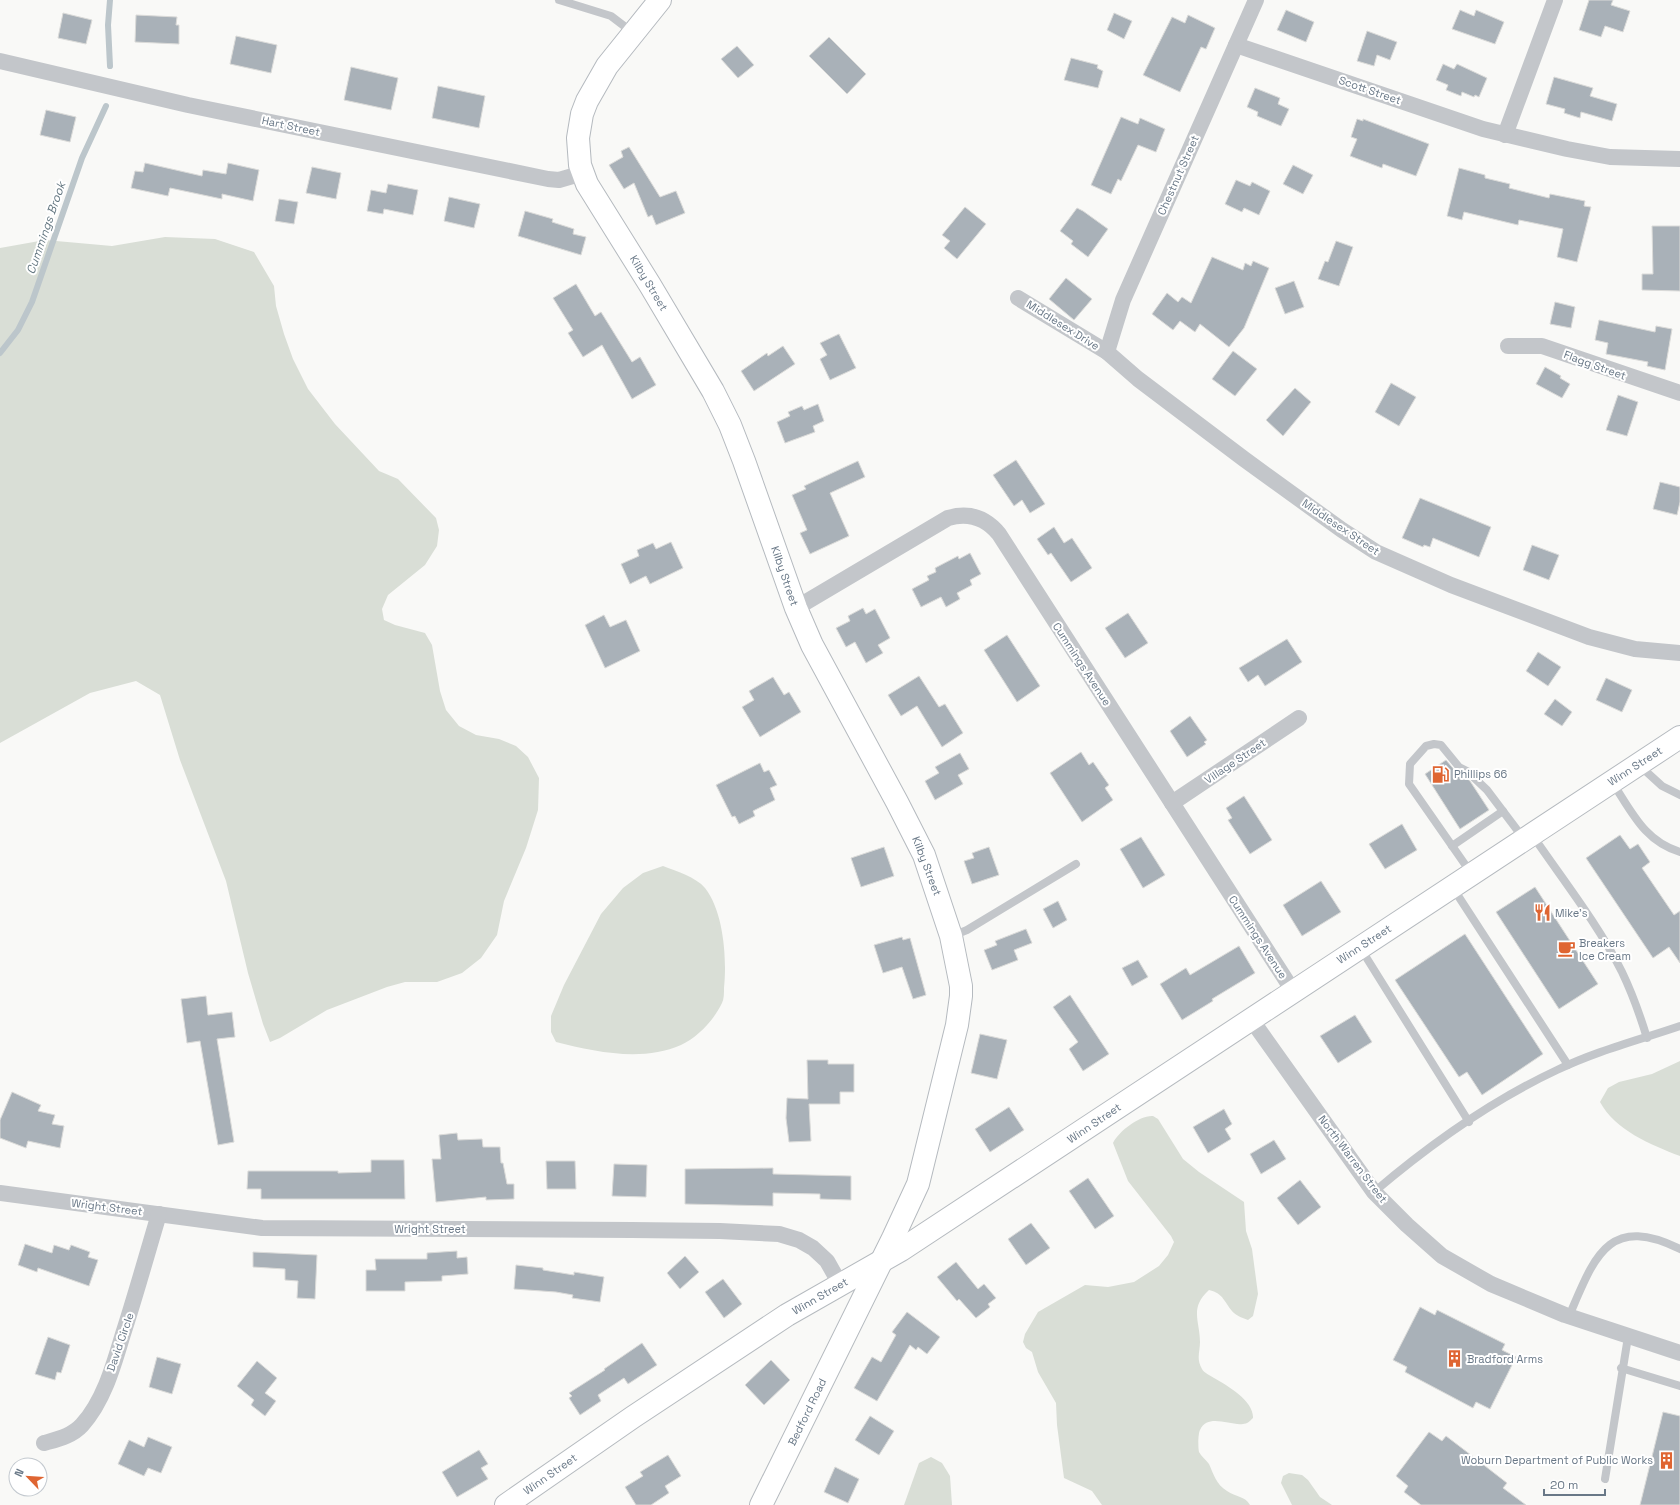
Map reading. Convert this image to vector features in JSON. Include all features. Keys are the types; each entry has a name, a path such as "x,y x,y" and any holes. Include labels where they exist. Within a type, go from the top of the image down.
{"street":[{"name":"Kilby Street","path":"660,0 607,66 586,101 578,138 579,157 583,173 587,184 618,232 713,391 730,425 796,608 812,645 827,676 913,832 933,880 951,936 961,986 960,1011 933,1128 918,1184 881,1262"},
{"name":"Chestnut Street","path":"1107,352 1123,300 1256,0"},
{"path":"1505,135 1555,0"},
{"name":"Scott Street","path":"1236,45 1505,135 1610,157 1680,158"},
{"name":"Hart Street","path":"0,61 188,105 548,180 559,180 583,173"},
{"name":"Middlesex Drive","path":"1018,298 1107,352"},
{"name":"Flagg Street","path":"1508,346 1542,346 1680,393"},
{"name":"Middlesex Street","path":"1107,352 1138,379 1244,459 1354,538 1389,559 1489,600 1589,638 1635,649 1680,653"},
{"name":"Cummings Avenue","path":"796,608 941,521 962,515 983,520 999,534 1293,991"},
{"name":"Village Street","path":"1172,804 1299,718"},
{"name":"Winn Street","path":"506,1505 723,1356 787,1315 881,1262 996,1189 1250,1019 1680,737"},
{"name":"North Warren Street","path":"1250,1019 1374,1192 1407,1225 1454,1263 1491,1284 1569,1316 1628,1337 1680,1352"},
{"name":"Wright Street","path":"0,1193 239,1226 283,1229 632,1230 720,1231 779,1234 799,1240 818,1252 827,1261 840,1284"},
{"name":"David Circle","path":"44,1443 65,1437 73,1432 89,1415 97,1402 117,1352 159,1214"},
{"name":"Bedford Road","path":"761,1505 881,1262"}],"lane":[{"path":"559,0 611,16 633,33"},
{"path":"1472,873 1409,784 1410,764 1426,746 1434,744 1441,746 1459,767 1467,771 1488,790 1503,811 1528,837 1603,939 1622,972 1647,1038"},
{"path":"1638,764 1662,786 1680,795"},
{"path":"1612,781 1646,832 1658,843 1680,852"},
{"path":"1452,846 1503,811"},
{"path":"951,936 967,930 1076,864"},
{"path":"1452,886 1568,1065"},
{"path":"1359,947 1469,1122"},
{"path":"1374,1192 1438,1142 1520,1090 1568,1065 1598,1052 1647,1038 1680,1026"},
{"path":"1569,1316 1594,1261 1604,1250 1615,1242 1629,1237 1644,1236 1658,1239 1680,1249"},
{"path":"1606,1479 1621,1368 1628,1337"},
{"path":"1621,1368 1680,1386"}],"shaded area":[{"path":"165,237 215,239 254,252 274,286 276,306 284,334 293,359 308,389 335,424 379,471 398,479 436,518 439,530 437,546 425,565 388,595 382,609 384,620 395,625 425,633 432,645 440,691 446,710 459,726 476,735 499,739 516,746 528,757 539,778 538,810 526,848 504,901 497,935 481,958 462,973 437,982 405,982 387,987 327,1010 280,1038 270,1042 263,1024 248,973 226,881 180,760 160,695 136,681 90,693 0,743 0,248 45,240 112,246"},
{"path":"663,866 686,875 701,884 711,898 716,910 723,936 725,977 724,998 715,1016 699,1033 687,1042 666,1050 651,1053 619,1054 556,1042 551,1032 551,1016 564,985 601,914 623,888 643,873"},
{"path":"1680,1061 1680,1156 1657,1147 1624,1128 1615,1121 1600,1102 1608,1088 1619,1082 1652,1074"},
{"path":"1153,1116 1158,1119 1183,1159 1199,1172 1244,1202 1246,1231 1252,1249 1258,1294 1253,1316 1248,1320 1237,1315 1218,1293 1209,1290 1199,1303 1197,1315 1200,1334 1199,1359 1202,1369 1204,1372 1233,1390 1245,1400 1252,1412 1253,1418 1244,1424 1220,1421 1208,1422 1200,1430 1198,1444 1199,1452 1209,1464 1220,1485 1230,1493 1246,1500 1250,1505 1102,1505 1092,1491 1064,1478 1057,1425 1056,1403 1038,1372 1032,1352 1026,1348 1023,1342 1025,1334 1038,1312 1085,1285 1108,1287 1134,1282 1159,1266 1168,1255 1174,1242 1171,1236 1128,1181 1113,1143 1116,1138 1130,1125 1142,1118"},
{"path":"931,1457 942,1463 950,1476 952,1505 904,1505 919,1463"},
{"path":"1289,1473 1302,1475 1308,1480 1320,1497 1332,1505 1292,1505 1281,1483 1283,1476"}],"building":[{"path":"1589,0 1613,0 1611,5 1630,11 1623,32 1605,26 1601,37 1579,30"},
{"path":"1286,10 1314,22 1306,42 1277,30"},
{"path":"1460,10 1474,16 1476,10 1504,22 1495,44 1452,29"},
{"path":"63,13 92,20 86,44 58,38"},
{"path":"1114,13 1132,21 1124,39 1107,30"},
{"path":"136,15 177,17 176,25 179,25 179,44 135,42"},
{"path":"1188,15 1215,28 1206,49 1201,47 1180,92 1143,75 1172,17 1185,23"},
{"path":"1367,31 1397,42 1390,60 1377,55 1374,66 1357,61"},
{"path":"236,36 277,45 271,73 230,64"},
{"path":"829,37 866,74 847,94 809,56"},
{"path":"737,46 754,65 738,78 721,59"},
{"path":"1071,58 1098,65 1097,68 1103,71 1098,88 1064,80"},
{"path":"1443,64 1454,69 1457,64 1487,78 1479,97 1475,95 1474,97 1462,92 1461,96 1446,90 1448,85 1436,80"},
{"path":"351,67 398,78 391,110 344,100"},
{"path":"1554,77 1593,88 1590,96 1617,104 1612,121 1581,112 1580,118 1564,113 1565,109 1546,104"},
{"path":"438,86 485,96 479,128 432,118"},
{"path":"1255,88 1280,98 1278,104 1289,109 1281,126 1257,116 1258,112 1247,107"},
{"path":"46,110 76,117 70,142 40,135"},
{"path":"1121,117 1138,124 1140,118 1165,129 1156,152 1138,145 1121,181 1118,179 1111,194 1091,185"},
{"path":"1357,119 1363,121 1363,119 1429,144 1416,176 1383,164 1382,168 1350,156 1357,139 1351,137"},
{"path":"629,147 660,197 676,191 685,213 656,225 652,215 648,217 634,183 624,189 609,165 623,157 621,151"},
{"path":"145,163 202,176 203,170 226,174 228,163 259,170 253,201 222,194 222,199 170,188 168,196 131,188 135,171 143,172"},
{"path":"1293,165 1313,175 1303,194 1283,184"},
{"path":"312,167 341,173 336,199 306,193"},
{"path":"1459,168 1485,175 1485,178 1510,184 1509,188 1549,198 1550,194 1585,201 1584,206 1591,207 1577,262 1557,257 1563,229 1519,220 1518,225 1464,212 1462,220 1447,216"},
{"path":"1236,180 1250,186 1252,182 1270,191 1259,215 1244,208 1242,212 1225,204"},
{"path":"388,184 418,190 413,215 384,209 383,214 367,211 371,190 386,193"},
{"path":"449,197 480,204 474,228 444,221"},
{"path":"279,199 298,202 294,224 275,221"},
{"path":"965,207 986,224 957,259 944,248 950,241 942,235"},
{"path":"1077,208 1108,229 1088,257 1071,244 1073,241 1060,231"},
{"path":"525,211 553,219 552,222 574,229 573,234 586,237 581,255 518,236"},
{"path":"1652,226 1680,226 1680,291 1642,290 1642,274 1653,274"},
{"path":"1336,241 1353,247 1339,286 1318,279 1325,261 1328,262"},
{"path":"1212,257 1243,270 1245,263 1251,266 1253,261 1269,268 1244,328 1229,347 1200,324 1195,332 1180,321 1173,330 1152,314 1167,293 1178,302 1182,297 1191,303"},
{"path":"1066,278 1092,299 1074,320 1049,299"},
{"path":"1294,281 1304,307 1285,314 1275,288"},
{"path":"576,284 595,316 601,312 632,362 640,357 656,385 632,399 602,345 583,357 568,333 573,330 553,298"},
{"path":"1555,302 1575,307 1571,328 1550,324"},
{"path":"1599,320 1655,332 1656,326 1672,329 1665,370 1647,366 1648,362 1606,354 1608,343 1595,340"},
{"path":"839,334 856,368 830,380 820,359 827,355 820,343"},
{"path":"783,346 795,364 754,391 741,371 767,353 768,356"},
{"path":"1233,351 1257,369 1235,396 1212,379"},
{"path":"1545,367 1561,376 1560,378 1570,384 1562,398 1536,384"},
{"path":"1391,383 1416,397 1399,426 1375,412"},
{"path":"1295,388 1311,402 1283,436 1266,420"},
{"path":"1618,395 1638,402 1627,436 1606,430"},
{"path":"818,404 824,421 813,426 815,432 785,443 777,422 790,416 788,412 802,406 804,410"},
{"path":"1016,460 1045,504 1030,513 1022,500 1014,506 993,475"},
{"path":"858,461 865,477 830,493 849,536 810,554 800,533 807,530 792,495 806,489 804,486"},
{"path":"1660,482 1680,487 1680,502 1677,515 1653,509"},
{"path":"1420,498 1491,527 1479,557 1433,538 1430,547 1424,545 1423,547 1402,538"},
{"path":"1054,527 1064,543 1072,538 1092,568 1071,582 1051,553 1048,555 1037,539"},
{"path":"671,542 683,568 650,584 646,576 630,584 621,564 639,556 637,550 653,543 656,549"},
{"path":"1532,545 1559,555 1549,580 1523,570"},
{"path":"970,553 981,574 970,580 972,585 957,593 960,599 946,607 941,597 921,607 912,589 929,580 927,576 936,572 935,568 958,556 959,559"},
{"path":"863,608 866,614 875,609 890,638 878,645 883,653 866,663 855,642 846,647 836,628 850,621 848,616"},
{"path":"1128,613 1148,643 1125,658 1105,628"},
{"path":"604,615 610,627 626,620 640,651 605,668 585,625"},
{"path":"1007,635 1040,686 1017,702 984,650"},
{"path":"1287,639 1302,662 1265,686 1258,675 1248,682 1239,668"},
{"path":"1538,652 1561,667 1548,686 1526,671"},
{"path":"919,676 939,707 945,704 963,733 942,747 917,706 901,716 888,695"},
{"path":"773,677 784,695 789,692 801,712 760,737 742,707 754,700 749,691"},
{"path":"1606,678 1632,690 1622,712 1596,700"},
{"path":"1555,699 1572,712 1562,726 1544,714"},
{"path":"1190,716 1207,740 1204,742 1206,744 1187,757 1170,731"},
{"path":"1081,752 1089,765 1093,762 1109,785 1105,788 1113,800 1082,822 1050,773"},
{"path":"960,753 969,769 958,775 963,784 935,800 925,781 939,773 935,767"},
{"path":"1446,760 1457,773 1470,781 1489,810 1460,829 1425,774"},
{"path":"760,763 764,772 769,770 777,785 770,788 775,800 753,811 755,816 739,824 735,816 732,817 716,785"},
{"path":"1244,796 1272,840 1250,854 1228,820 1232,818 1226,808"},
{"path":"1402,824 1417,850 1385,869 1369,844"},
{"path":"1620,835 1630,849 1638,844 1650,862 1642,868 1674,915 1680,911 1680,963 1669,947 1653,958 1586,858"},
{"path":"1141,837 1165,875 1143,888 1120,849"},
{"path":"884,847 894,876 861,887 851,858"},
{"path":"989,847 999,875 972,884 964,861 974,858 972,853"},
{"path":"1321,881 1341,912 1302,936 1283,905"},
{"path":"1535,887 1598,984 1559,1009 1496,912"},
{"path":"1058,901 1067,920 1053,928 1043,909"},
{"path":"1026,929 1032,943 1014,950 1018,960 992,970 984,950 997,945 995,941"},
{"path":"1465,934 1543,1054 1482,1095 1467,1072 1459,1077 1395,980"},
{"path":"902,937 903,940 910,938 926,995 913,999 902,967 883,973 874,945"},
{"path":"1239,946 1255,973 1212,999 1213,1001 1182,1020 1160,984 1186,968 1190,975"},
{"path":"1138,960 1148,977 1132,986 1122,968"},
{"path":"1070,995 1109,1054 1083,1071 1069,1049 1078,1042 1053,1007"},
{"path":"206,996 208,1015 232,1012 235,1037 217,1039 234,1142 218,1145 200,1041 187,1043 181,999"},
{"path":"1355,1015 1372,1042 1338,1063 1320,1036"},
{"path":"980,1034 1007,1040 997,1079 971,1073"},
{"path":"807,1060 828,1060 828,1064 854,1064 854,1092 840,1092 840,1104 809,1104 811,1141 789,1142 786,1118 787,1098 808,1099"},
{"path":"12,1092 41,1105 38,1111 55,1115 52,1124 64,1126 60,1148 28,1141 26,1148 0,1138 0,1120"},
{"path":"1009,1107 1024,1130 990,1152 975,1129"},
{"path":"1224,1109 1232,1124 1225,1129 1231,1139 1208,1153 1193,1127"},
{"path":"457,1133 458,1140 482,1139 483,1147 500,1147 501,1163 503,1163 507,1184 514,1184 514,1199 486,1200 486,1197 436,1202 432,1159 441,1159 439,1135"},
{"path":"1274,1140 1286,1159 1261,1174 1250,1154"},
{"path":"371,1160 404,1160 405,1199 261,1199 261,1189 247,1189 248,1171 338,1171 338,1173 371,1172"},
{"path":"546,1161 575,1161 576,1189 547,1189"},
{"path":"614,1164 647,1165 646,1197 612,1196"},
{"path":"773,1168 773,1174 851,1176 851,1200 820,1199 820,1194 773,1193 773,1206 685,1204 685,1169"},
{"path":"1088,1178 1114,1216 1095,1229 1069,1191"},
{"path":"1300,1180 1321,1207 1298,1225 1277,1198"},
{"path":"1031,1223 1050,1248 1026,1265 1008,1239"},
{"path":"25,1244 52,1253 54,1245 69,1250 71,1245 90,1252 88,1257 98,1260 89,1286 38,1268 37,1272 18,1265"},
{"path":"457,1251 457,1258 467,1257 468,1274 442,1276 442,1281 405,1282 405,1291 366,1291 366,1270 376,1270 375,1259 427,1259 427,1253"},
{"path":"253,1252 317,1255 315,1299 297,1298 298,1281 285,1280 285,1269 253,1267"},
{"path":"685,1256 699,1272 680,1289 667,1273"},
{"path":"956,1262 978,1289 984,1284 996,1298 988,1304 990,1307 976,1318 959,1299 957,1301 937,1277"},
{"path":"516,1265 543,1268 543,1270 574,1275 574,1272 604,1277 600,1302 572,1298 573,1295 556,1292 514,1289"},
{"path":"723,1279 742,1304 724,1318 705,1292"},
{"name":"Bradford Arms","path":"1420,1307 1435,1315 1437,1310 1505,1344 1502,1350 1516,1357 1490,1409 1476,1402 1473,1408 1405,1372 1407,1367 1393,1360"},
{"path":"907,1312 940,1337 927,1354 918,1347 916,1350 910,1345 877,1401 854,1388 872,1357 881,1362 896,1335 892,1332"},
{"path":"48,1337 70,1345 61,1373 57,1372 55,1380 35,1374"},
{"path":"642,1343 657,1365 628,1384 624,1378 598,1395 601,1401 580,1415 569,1398 572,1396 569,1393 605,1370 604,1369"},
{"path":"157,1357 181,1364 172,1394 149,1387"},
{"path":"771,1360 790,1380 764,1405 745,1385"},
{"path":"257,1361 277,1378 265,1393 276,1401 265,1416 251,1405 254,1400 237,1386"},
{"name":"Woburn Department of Public Works","path":"1663,1412 1680,1416 1680,1505 1640,1505"},
{"path":"870,1416 894,1431 879,1455 855,1440"},
{"path":"1429,1432 1442,1441 1446,1436 1507,1483 1503,1488 1526,1505 1421,1505 1404,1492 1408,1486 1396,1476"},
{"path":"148,1437 172,1447 161,1473 148,1468 144,1476 118,1464 129,1440 144,1447"},
{"path":"479,1450 488,1464 481,1468 488,1479 457,1497 442,1472"},
{"path":"668,1455 681,1476 665,1486 669,1493 651,1505 636,1505 625,1487 643,1476 640,1472"},
{"path":"835,1467 859,1479 848,1503 824,1492"}],"waterway":[{"name":"Cummings Brook","path":"110,0 108,25 110,66"},
{"name":"Cummings Brook","path":"0,353 18,330 32,302 82,158 106,106"}],"place":[{"name":"Phillips 66","path":"1441,774"},
{"name":"Mike's","path":"1542,913"},
{"name":"Breakers Ice Cream","path":"1566,949"},
{"name":"Bradford Arms","path":"1454,1359"},
{"name":"Woburn Department of Public Works","path":"1666,1460"}]}
